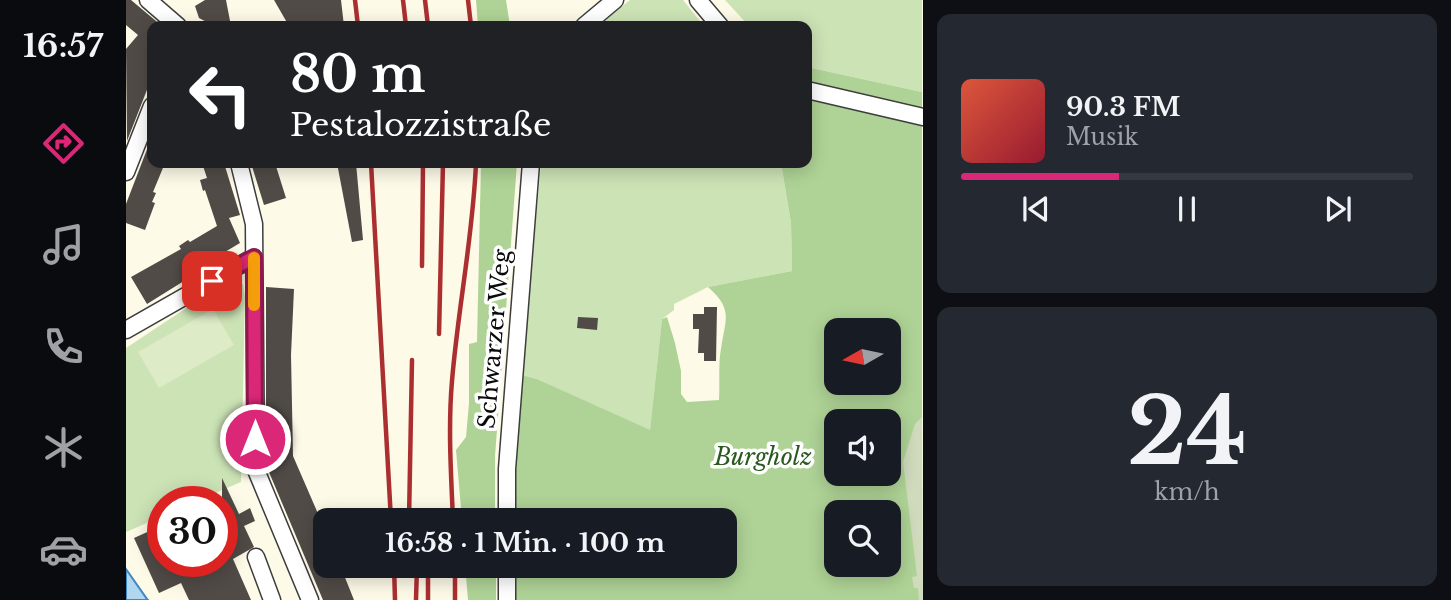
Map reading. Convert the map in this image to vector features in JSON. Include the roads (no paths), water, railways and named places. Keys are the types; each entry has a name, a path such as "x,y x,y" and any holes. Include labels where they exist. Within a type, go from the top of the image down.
{"street":[{"path":"148,0 172,21"},
{"path":"590,21 615,0"},
{"path":"698,0 716,21"},
{"path":"812,91 922,117"},
{"path":"126,172 147,119"},
{"path":"240,168 252,209 256,470 310,600"},
{"name":"Schwarzer Weg","path":"507,508 507,469 531,168"},
{"path":"126,330 254,257"},
{"path":"256,556 272,600"},
{"path":"507,578 507,600"}],"water":[{"path":"126,569 147,599 148,600 126,600"}],"railway":[{"path":"355,0 357,21"},
{"path":"403,0 405,21"},
{"path":"425,0 427,21"},
{"path":"468,0 470,21"},
{"path":"371,168 390,508"},
{"path":"422,266 423,168"},
{"path":"439,334 443,168"},
{"path":"452,508 451,398 476,168"},
{"path":"409,508 412,360"},
{"path":"394,578 395,600"},
{"path":"416,600 417,578"},
{"path":"428,578 428,600"},
{"path":"455,578 455,600"}],"park label":[{"name":"Burgholz","path":"763,457"}]}
